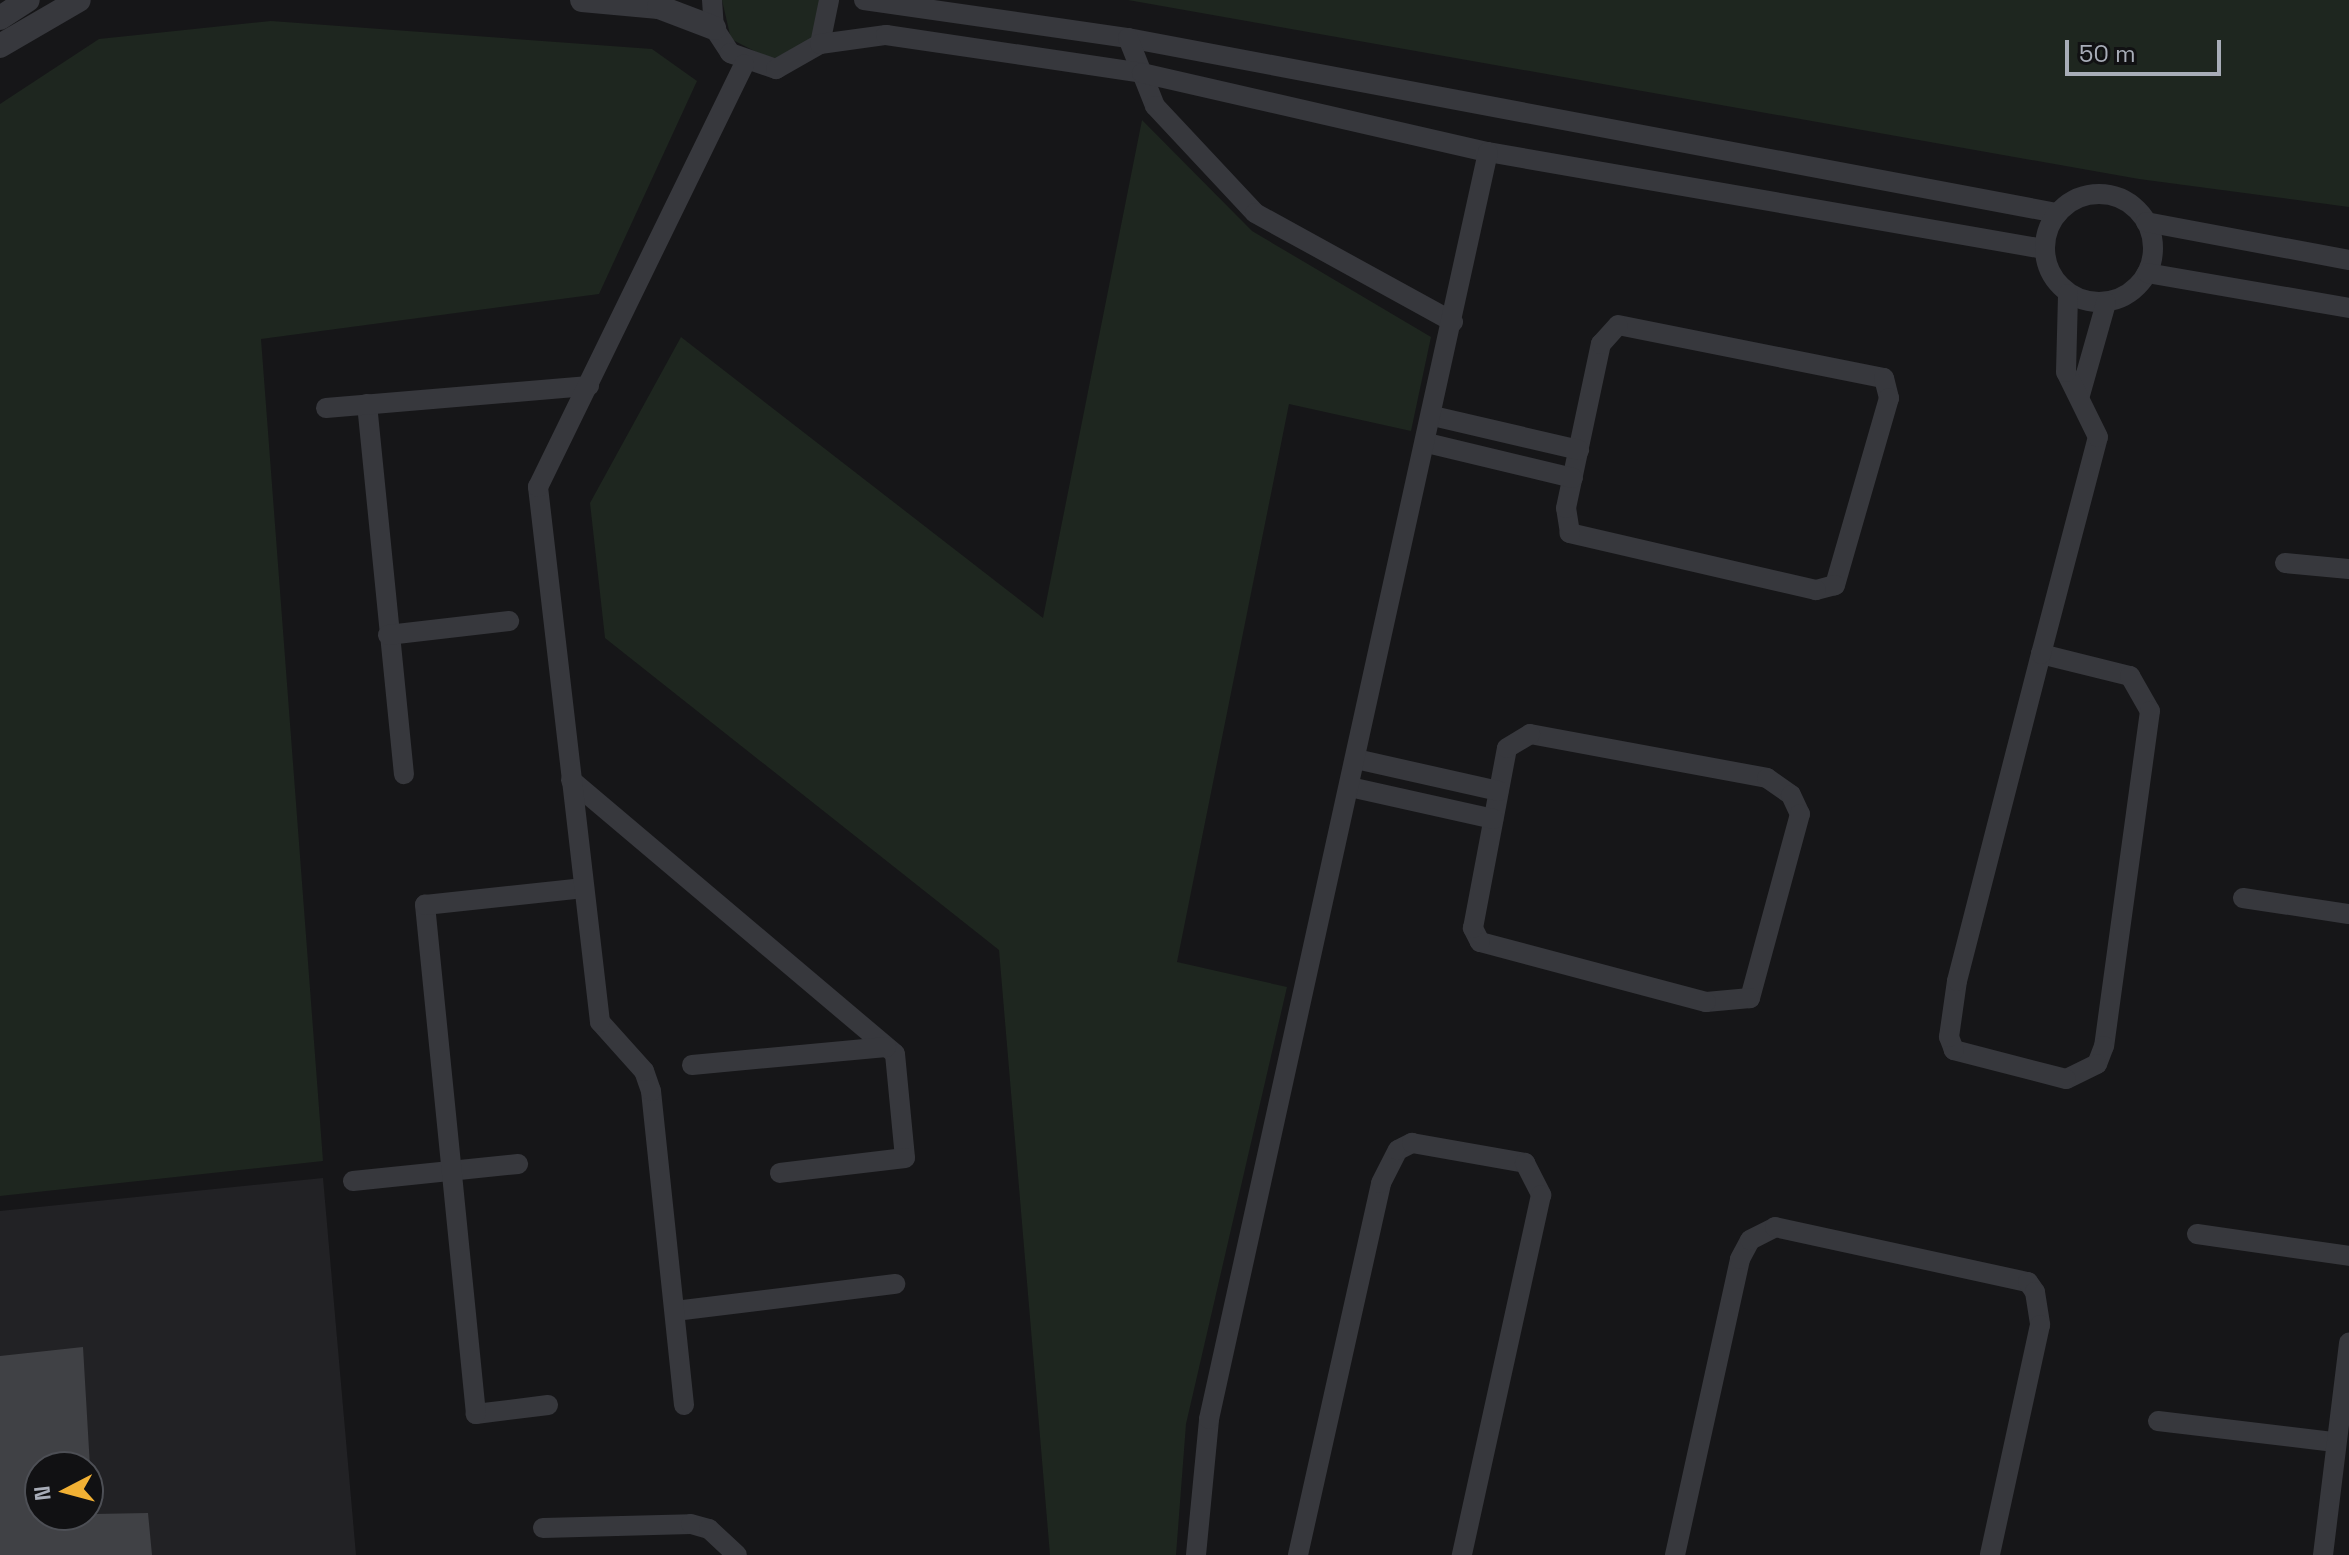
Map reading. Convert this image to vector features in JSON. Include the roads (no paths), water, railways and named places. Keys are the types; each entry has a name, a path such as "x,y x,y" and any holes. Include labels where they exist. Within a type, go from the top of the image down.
{"street":[{"path":"0,18 28,0"},
{"path":"0,46 79,0"},
{"path":"582,0 659,7 714,28 744,64 793,65 820,44 886,35 1142,73 1488,152 2044,249"},
{"path":"712,0 714,28"},
{"path":"820,44 829,0"},
{"path":"864,0 1128,38 2057,213"},
{"path":"1128,38 1155,106 1255,213 1453,322"},
{"path":"684,1405 651,1091 644,1071 600,1022 538,487 744,64"},
{"path":"1196,1555 1209,1419 1433,416 1488,152"},
{"path":"2104,194 2129,203 2146,222 2153,247 2147,273 2130,293 2106,303 2068,294 2051,274 2044,249 2057,213 2079,197 2104,194"},
{"path":"2146,222 2349,260"},
{"path":"2147,273 2349,308"},
{"path":"2041,654 2130,676 2150,711 2104,1046 2097,1064 2066,1079 1954,1050 1949,1037 1957,981 2041,654 2097,447 2097,427 2064,357 2068,294"},
{"path":"2080,395 2106,303"},
{"path":"1618,325 1877,372 1890,388 1841,579 1825,589 1581,540 1565,522 1573,478 1601,344 1618,325"},
{"path":"326,408 589,386"},
{"path":"367,404 404,774"},
{"path":"1433,416 1579,450"},
{"path":"1427,443 1573,478"},
{"path":"2285,563 2349,569"},
{"path":"388,635 509,621"},
{"path":"1544,734 1767,778 1791,795 1800,814 1750,998 1706,1002 1480,942 1473,928 1493,819 1507,748 1544,734"},
{"path":"1356,759 1498,791"},
{"path":"571,780 895,1054 905,1158 780,1173"},
{"path":"1350,787 1493,819"},
{"path":"548,1405 476,1414 425,905 584,888"},
{"path":"2243,898 2349,914"},
{"path":"692,1065 886,1047"},
{"path":"1298,1555 1381,1183 1398,1150 1412,1143 1525,1163 1541,1195 1462,1555"},
{"path":"353,1181 518,1164"},
{"path":"1675,1555 1740,1259 1750,1240 1775,1227 2028,1282 2035,1292 2040,1325 1990,1555"},
{"path":"2197,1234 2349,1256"},
{"path":"675,1311 895,1284"},
{"path":"2323,1555 2349,1343"},
{"path":"2158,1421 2335,1442"},
{"path":"543,1528 691,1524 709,1529 737,1555"}]}
